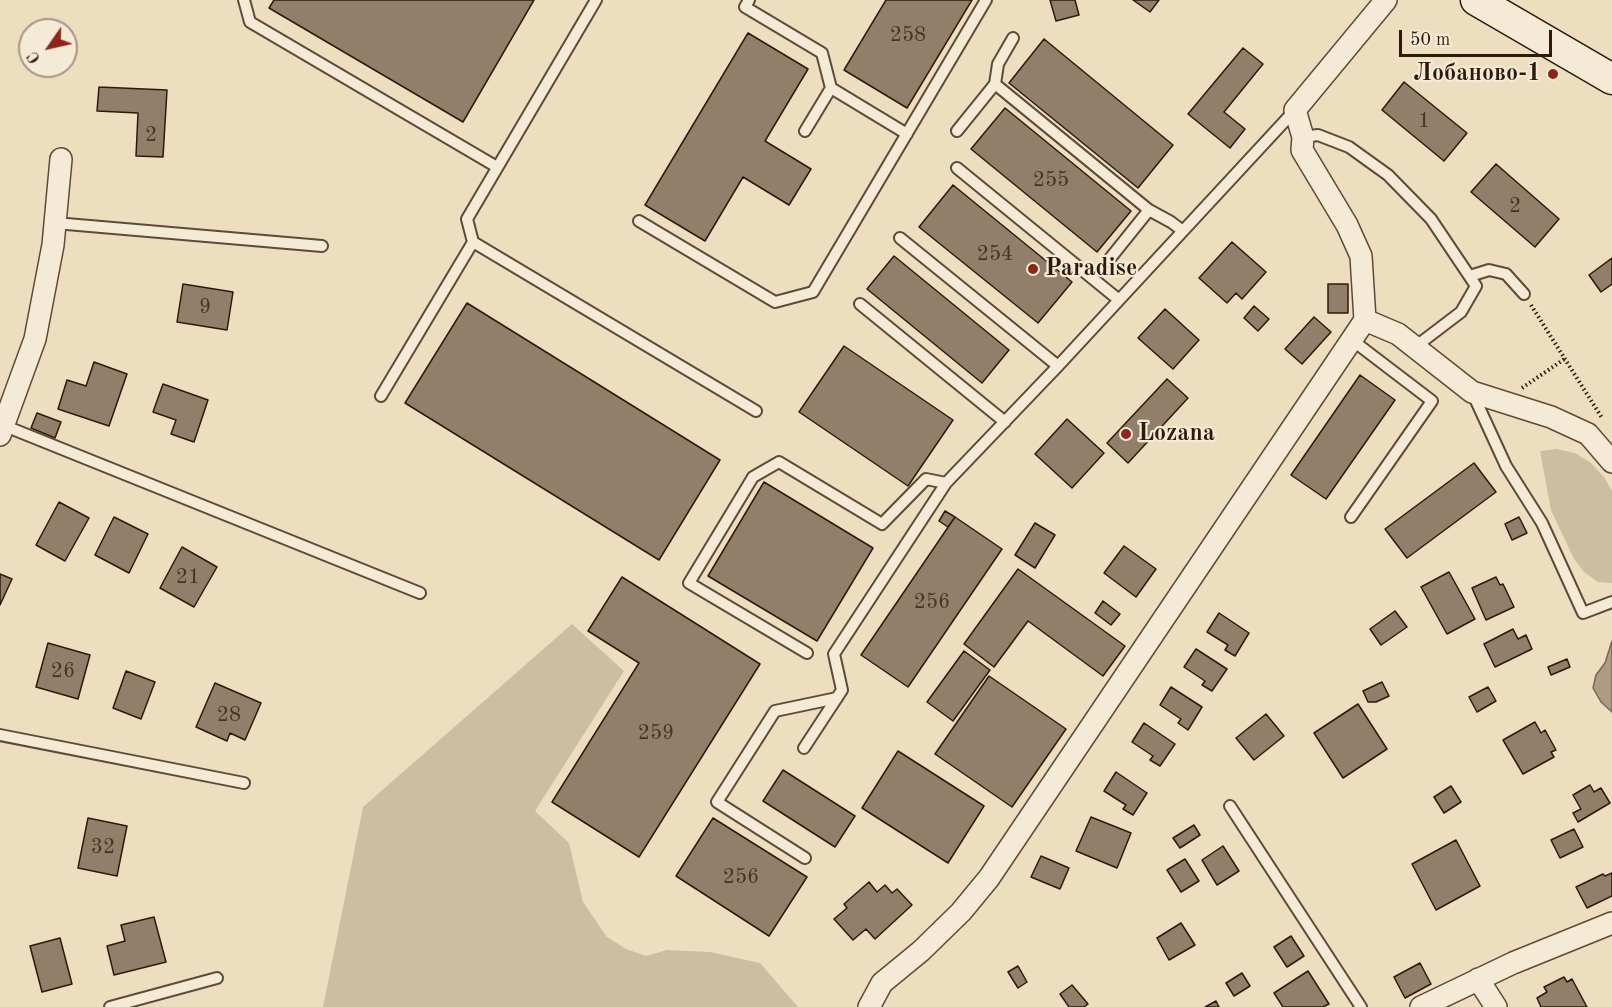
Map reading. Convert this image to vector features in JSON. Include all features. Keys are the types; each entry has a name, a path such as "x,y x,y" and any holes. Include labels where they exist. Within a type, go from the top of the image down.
{"main road":[{"path":"1476,0 1612,79"},
{"path":"1515,0 1612,56"}],"street":[{"path":"869,1007 882,983 921,951 961,912 989,878 1365,320 1361,256 1347,225 1302,150 1303,137 1295,110 1386,0"},
{"path":"2,430 35,339 53,245 62,159"},
{"path":"1365,320 1398,334 1472,392 1551,417 1588,434 1612,462"},
{"path":"1421,1007 1478,979 1612,922"},
{"path":"1478,979 1496,1007"}],"lane":[{"path":"244,0 250,22 497,167"},
{"path":"381,396 473,243 467,219 597,0"},
{"path":"749,0 745,7 822,53 831,88 907,134"},
{"path":"639,221 775,302 813,292 986,0"},
{"path":"957,131 995,84 998,64 1013,38"},
{"path":"995,84 1149,210 1183,231"},
{"path":"805,131 831,88"},
{"path":"804,748 842,690 834,654 946,483 1058,366 1295,110"},
{"path":"1303,137 1318,135 1349,147 1388,175 1431,219 1476,286 1461,312 1415,347"},
{"path":"957,168 1119,300"},
{"path":"1108,261 1149,210"},
{"path":"55,223 322,246"},
{"path":"900,238 1058,366"},
{"path":"473,243 756,411"},
{"path":"1470,276 1489,270 1506,274 1524,294"},
{"path":"860,304 1005,422"},
{"path":"1351,517 1432,401 1352,340"},
{"path":"1472,392 1506,466 1542,524 1583,613 1612,602"},
{"path":"2,430 420,593"},
{"path":"807,653 689,583 753,477 779,462 882,524 926,478 946,483"},
{"path":"805,858 717,802 775,711 837,698"},
{"path":"0,735 244,783"},
{"path":"1230,806 1361,1007"},
{"path":"110,1007 218,978"}],"path":[{"path":"1524,294 1606,425"},
{"path":"1514,405 1523,387 1566,358"}],"shaded area":[{"path":"1557,449 1575,453 1591,463 1604,477 1612,491 1612,583 1598,582 1584,572 1574,559 1551,510 1540,451"},
{"path":"572,624 624,671 535,811 569,843 583,902 607,937 626,949 646,956 667,950 710,952 760,963 798,1007 323,1007 363,807"},
{"path":"1612,641 1612,712 1601,702 1593,688 1596,675 1605,663"}],"building":[{"path":"274,0 534,0 463,122 269,8"},
{"path":"886,0 972,0 907,108 844,70"},
{"path":"1050,0 1075,0 1079,15 1056,21"},
{"path":"1133,0 1159,0 1150,12"},
{"path":"748,33 808,69 765,141 811,169 789,205 743,177 705,241 645,205"},
{"path":"1044,39 1173,145 1138,188 1009,83"},
{"path":"1243,48 1263,64 1224,112 1245,129 1230,148 1188,114"},
{"path":"1404,82 1467,133 1444,161 1382,110"},
{"path":"99,87 167,90 163,157 136,156 138,113 97,111"},
{"path":"1005,108 1131,211 1097,252 971,149"},
{"path":"1496,164 1559,219 1535,247 1471,192"},
{"path":"953,185 1072,282 1038,323 919,227"},
{"path":"1232,242 1266,272 1242,299 1236,293 1227,303 1199,278"},
{"path":"894,256 1009,350 982,383 867,289"},
{"path":"1612,258 1612,284 1601,292 1589,275"},
{"path":"183,284 233,292 227,330 177,322"},
{"path":"1328,284 1348,284 1348,313 1328,313"},
{"path":"467,303 720,460 659,560 405,403"},
{"path":"1254,306 1269,319 1258,331 1244,318"},
{"path":"1165,309 1199,340 1173,369 1138,338"},
{"path":"1314,317 1331,332 1302,364 1285,349"},
{"path":"844,346 953,420 908,486 799,412"},
{"path":"94,362 127,374 109,426 58,409 67,380 86,386"},
{"path":"1360,375 1395,400 1326,499 1291,475"},
{"path":"1167,379 1188,398 1128,463 1107,443"},
{"path":"163,384 208,400 194,442 171,434 176,420 153,412"},
{"path":"37,413 61,422 55,438 31,428"},
{"path":"1067,419 1104,453 1072,488 1035,454"},
{"path":"1474,463 1496,492 1407,558 1385,529"},
{"path":"764,482 873,548 817,641 708,576"},
{"path":"59,502 89,518 65,561 36,545"},
{"path":"945,511 955,517 948,527 939,521"},
{"path":"114,517 148,534 129,573 95,555"},
{"path":"955,517 1002,549 908,687 861,655"},
{"path":"1519,517 1527,533 1512,540 1505,524"},
{"path":"1035,523 1055,535 1035,568 1015,555"},
{"path":"1124,546 1156,569 1136,597 1104,573"},
{"path":"182,547 217,567 194,607 160,588"},
{"path":"1018,569 1125,646 1103,676 1028,621 994,667 964,644"},
{"path":"1449,572 1475,619 1447,634 1421,587"},
{"path":"0,574 12,579 0,605"},
{"path":"622,577 760,664 639,857 552,802 639,663 588,631"},
{"path":"1496,577 1500,585 1503,584 1514,607 1486,620 1472,588"},
{"path":"1103,601 1120,614 1111,625 1095,613"},
{"path":"1395,611 1407,627 1381,645 1370,629"},
{"path":"1219,613 1249,633 1235,656 1225,650 1228,645 1207,632"},
{"path":"1513,629 1518,639 1526,635 1532,649 1495,667 1484,644"},
{"path":"48,643 90,655 78,699 36,687"},
{"path":"1196,649 1227,669 1212,691 1202,685 1205,681 1184,667"},
{"path":"964,651 990,670 953,721 927,702"},
{"path":"1567,659 1570,667 1551,675 1548,667"},
{"path":"126,671 155,682 141,719 113,708"},
{"path":"989,676 1066,729 1012,807 935,754"},
{"path":"1382,682 1389,696 1376,702 1368,702 1363,691"},
{"path":"215,683 261,703 245,740 230,733 227,741 196,727"},
{"path":"1171,687 1202,707 1188,730 1178,723 1181,719 1160,705"},
{"path":"1488,687 1496,701 1477,712 1469,697"},
{"path":"1358,704 1387,749 1343,778 1314,733"},
{"path":"1266,714 1284,736 1254,760 1236,738"},
{"path":"1535,722 1541,733 1545,730 1556,750 1551,752 1554,757 1523,774 1503,740"},
{"path":"1144,723 1175,744 1160,766 1150,760 1153,756 1132,742"},
{"path":"898,751 984,806 948,863 862,808"},
{"path":"783,770 855,816 835,847 763,801"},
{"path":"1116,772 1147,793 1133,815 1123,809 1126,805 1104,791"},
{"path":"1590,785 1594,792 1601,788 1610,803 1578,822 1573,813 1581,809 1573,795"},
{"path":"1451,786 1461,802 1444,813 1434,797"},
{"path":"1091,817 1131,833 1117,868 1076,851"},
{"path":"88,818 127,826 117,876 78,868"},
{"path":"713,818 807,877 769,936 676,876"},
{"path":"1194,825 1200,835 1180,848 1173,838"},
{"path":"1574,829 1583,847 1560,858 1551,840"},
{"path":"1456,840 1480,886 1436,910 1412,864"},
{"path":"1223,846 1239,871 1217,885 1202,860"},
{"path":"1041,856 1069,868 1060,889 1031,877"},
{"path":"1185,859 1199,881 1181,892 1167,870"},
{"path":"1612,873 1612,896 1587,908 1576,887 1603,874 1605,876"},
{"path":"869,882 877,892 885,885 892,893 897,889 912,905 875,939 866,929 853,940 834,919 847,908 844,904"},
{"path":"154,917 166,962 114,975 107,946 125,941 121,925"},
{"path":"1181,923 1195,945 1169,960 1157,938"},
{"path":"1291,936 1304,956 1287,967 1274,947"},
{"path":"60,938 72,984 42,992 30,946"},
{"path":"1420,963 1431,984 1405,998 1394,977"},
{"path":"1018,966 1027,982 1018,988 1008,972"},
{"path":"1308,971 1329,1004 1323,1007 1283,1007 1274,993"},
{"path":"1242,973 1250,986 1234,996 1226,983"},
{"path":"1564,977 1567,982 1572,979 1587,1007 1541,1007 1537,998 1547,992 1544,987"},
{"path":"1072,985 1088,1004 1084,1007 1069,1007 1060,994"},
{"path":"1216,1001 1219,1007 1205,1007"}],"place":[{"name":"Лобаново-1","path":"1553,74"},
{"name":"Paradise","path":"1033,269"},
{"name":"Lozana","path":"1126,434"}]}
